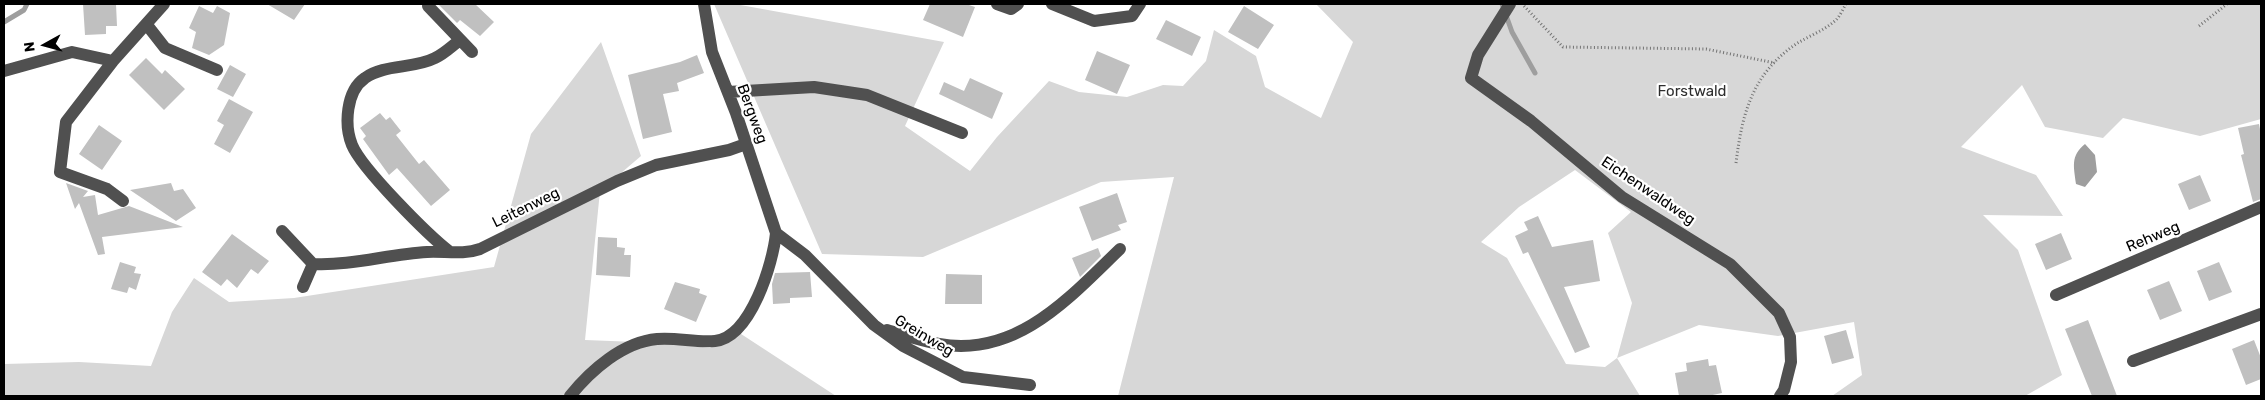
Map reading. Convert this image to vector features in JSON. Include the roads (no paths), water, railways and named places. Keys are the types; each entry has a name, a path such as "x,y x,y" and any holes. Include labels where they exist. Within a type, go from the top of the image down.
{"street":[{"path":"123,201 107,189 60,172 66,122 113,61 164,4"},
{"name":"Bergweg","path":"704,4 712,52 728,92 776,234"},
{"path":"997,4 1011,10 1018,4"},
{"path":"1052,4 1094,21 1132,16 1140,4"},
{"name":"Eichenwaldweg","path":"1509,5 1478,55 1471,78 1531,121 1622,197 1730,264 1779,313 1790,337 1791,362 1784,390 1780,396"},
{"path":"428,6 472,52"},
{"path":"147,24 165,48 217,70"},
{"path":"450,252 436,241 364,164 352,145 347,118 356,87 365,78 434,59 460,40"},
{"path":"4,70 72,52 113,61"},
{"path":"728,92 814,87 867,95 962,133"},
{"name":"Leitenweg","path":"313,264 332,265 390,256 450,252 468,253 480,249 617,181 656,165 729,150 746,144"},
{"name":"Rehweg","path":"2056,295 2261,207"},
{"path":"282,231 313,264 303,287"},
{"path":"570,396 581,382 603,364 640,343 658,339 716,341 728,336 742,324 764,282 774,252 776,234"},
{"name":"Greinweg","path":"776,234 806,255 879,328 903,346 963,377 1030,385"},
{"path":"879,328 946,344 986,343 1002,338 1050,315 1120,249"},
{"path":"2133,362 2261,314"}],"waterway":[{"path":"4,22 24,10 27,4"},
{"path":"1502,4 1512,32 1535,73"}],"park label":[{"name":"Forstwald","path":"1692,92"}]}
